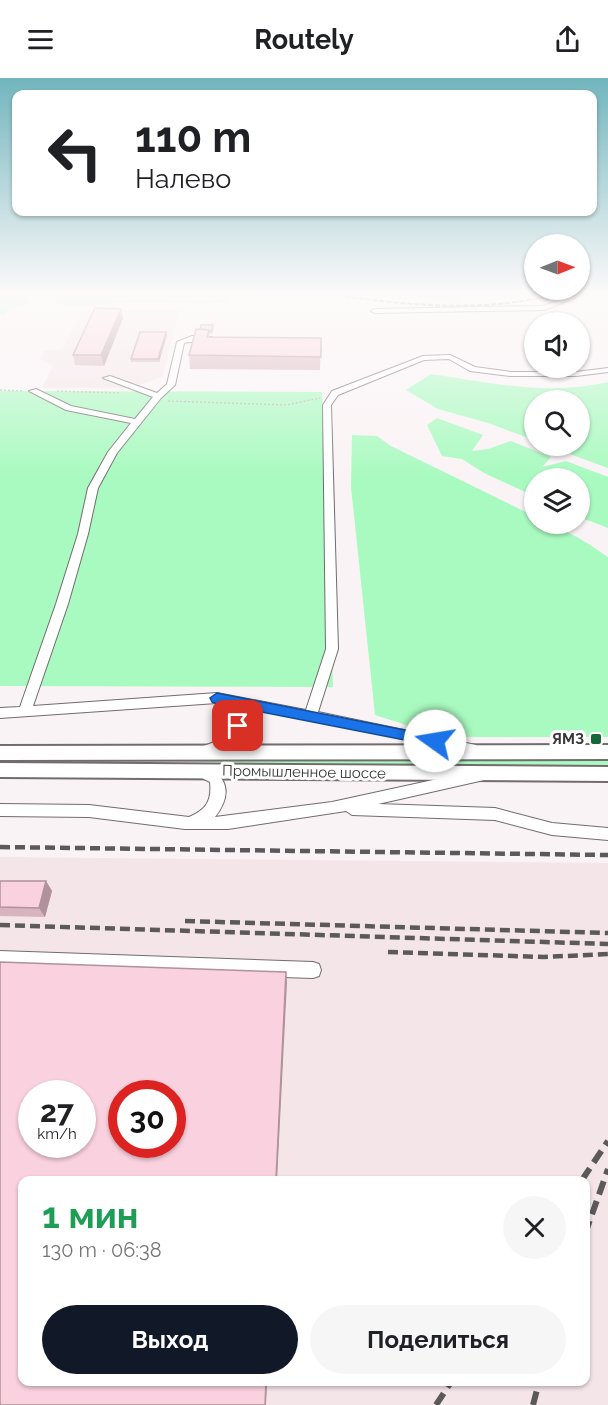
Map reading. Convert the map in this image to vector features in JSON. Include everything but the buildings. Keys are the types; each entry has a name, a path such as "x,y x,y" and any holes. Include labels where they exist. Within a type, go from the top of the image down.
{"main road":[{"name":"Промышленное шоссе","path":"0,753 608,752"},
{"name":"Промышленное шоссе","path":"0,770 608,774"}],"street":[{"path":"25,710 62,603 83,534 93,488 113,452 171,385 178,354"},
{"path":"310,716 332,650 327,405 335,393 423,358 450,357 473,369 511,374 576,374 608,370"},
{"path":"108,378 156,400"},
{"path":"33,391 69,408 138,422"},
{"path":"201,752 221,746 234,735 238,726 235,709 228,702 217,698"},
{"path":"0,712 217,698 481,752"},
{"path":"185,823 204,819 215,808 220,793 216,779 201,771"},
{"path":"0,810 89,811 185,823 228,823 332,808 488,774"},
{"path":"332,808 495,814 552,829 608,834"},
{"path":"0,959 313,970"}],"path":[{"path":"0,390 123,393"},
{"path":"156,400 286,405 307,402 335,393"}],"shaded area":[{"path":"43,354 168,354 162,377 129,388 42,388 53,366 41,359"},
{"path":"0,857 608,863 608,1405 0,1405"}],"green space":[{"path":"431,374 542,388 586,386 608,382 608,468 575,456 590,456 590,390 524,390 524,436 438,409 406,390"},
{"path":"0,391 322,392 333,687 0,686"},
{"path":"437,418 483,435 472,451 488,449 511,441 524,446 524,456 551,457 542,467 566,461 584,468 524,468 524,491 484,473 462,459 442,456 427,425"},
{"path":"352,435 377,436 391,446 524,511 524,534 571,534 608,557 608,737 444,737 375,715 351,487"},
{"path":"590,470 608,477 608,528 590,521"},
{"path":"270,758 608,760 608,767 270,765 192,761"}],"railway":[{"path":"0,847 608,855"},
{"path":"185,921 608,933"},
{"path":"0,925 608,944"},
{"path":"388,952 544,957 608,954"},
{"path":"585,1176 608,1141"},
{"path":"590,1220 608,1169"},
{"path":"436,1405 448,1386"},
{"path":"533,1405 538,1386"}],"place":[{"name":"ЯМЗ","path":"596,739"}],"route":[{"path":"238,726 235,709 228,702 217,698 389,730 435,741"}]}
